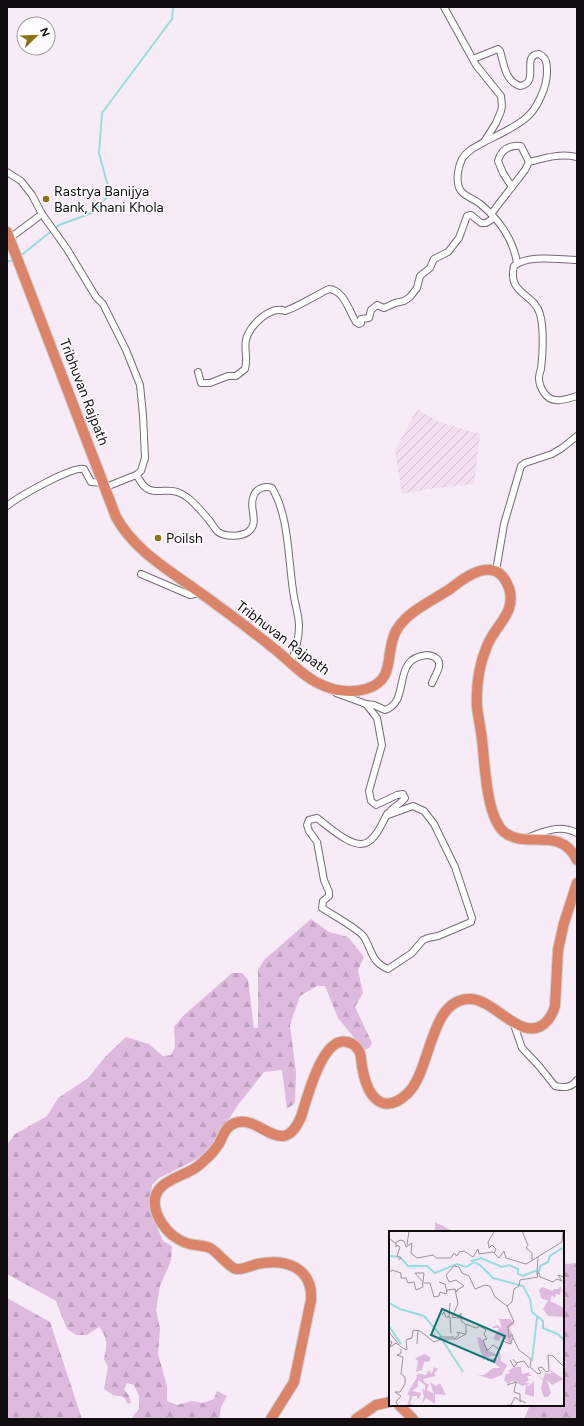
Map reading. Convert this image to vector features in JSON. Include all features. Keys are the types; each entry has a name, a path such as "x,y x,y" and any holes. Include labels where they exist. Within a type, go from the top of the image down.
{"highway":[{"name":"Tribhuvan Rajpath","path":"9,235 116,517 128,536 152,558 291,662 310,678 327,687 347,691 361,690 377,684 383,680 386,674 393,638 396,630 403,622 422,607 470,575 484,570 496,571"},
{"path":"496,571 502,576 508,586 511,595 511,604 508,614 492,634 483,656 478,681 478,712 488,791 494,816 501,828 514,837 554,841 570,850 577,860"},
{"path":"271,1419 292,1387 296,1378 310,1304 311,1292 307,1277 298,1268 284,1264 264,1263 241,1269 235,1269 211,1249 205,1246 189,1244 179,1239 169,1232 158,1215 154,1201 158,1190 166,1183 191,1170 204,1161 216,1148 228,1127 234,1123 242,1122 253,1124 276,1136 283,1136 290,1132 301,1117 322,1060 331,1047 337,1043 346,1041 352,1043 356,1047 361,1055 364,1078 370,1092 380,1102 392,1104 402,1098 415,1084 423,1069 439,1022 444,1014 454,1004 466,999 478,1000 490,1006 513,1022 524,1027 535,1029 545,1023 554,1011 556,1001 556,966 558,950 563,927 577,883"},
{"path":"279,1419 285,1398"},
{"path":"356,1419 376,1405 389,1402"},
{"path":"400,1406 413,1419"}],"street":[{"path":"444,7 476,64 498,91 502,101 501,111 496,123 484,142"},
{"path":"473,59 498,49 511,82 520,86 527,83 530,79 532,56 539,54 544,58 546,63 547,75 543,91 531,113 520,122 473,148 464,156 459,169 458,178 459,187 462,192 492,216 509,238 516,253 517,263 514,266 513,271 514,280 520,292 533,301 537,307 541,320 542,359 539,378 540,386 543,392 549,398 554,400 577,396"},
{"path":"512,187 503,173 498,161 502,152 508,147 515,145 521,146 529,162"},
{"path":"198,372 201,383 210,383 228,376 236,376 246,369 246,342 248,333 262,318 270,312 281,309 285,311 292,309 297,304 329,289 337,291 346,302 354,318 359,324 361,323 362,319 369,318 371,310 377,305 384,308 404,301 410,297 417,288 420,276 430,268 434,259 448,252 459,238 468,216 471,215 481,223 486,223 525,170 529,162 556,155 577,157"},
{"path":"7,172 21,181 32,195 42,214 67,249 96,297 103,304 126,350 140,385 144,415 146,458 141,471 136,475 105,485 91,482 84,469 78,469 45,483 7,506"},
{"path":"9,235 42,214"},
{"path":"517,263 535,260 577,260"},
{"path":"496,571 504,524 521,466 525,463 552,454 577,436"},
{"path":"136,475 144,486 150,491 177,492 186,497 195,504 217,531 226,535 248,532 254,524 252,498 262,487 267,486 272,488 276,495 286,532 293,591 299,625 297,648 291,662"},
{"path":"141,574 190,595 200,593"},
{"path":"310,678 321,689 366,704 374,705 385,710 392,706 398,698 403,674 406,668 410,662 420,656 435,656 440,662 432,683"},
{"path":"366,704 377,718 382,745 369,791 371,801 376,805 397,795 403,794 405,798 389,811 376,834 367,843 359,845 348,841 317,818 309,820 307,825 309,831 317,842 324,880 329,892 329,896 323,901 322,908 363,936 373,958 383,967 388,969 412,953 423,940 438,936 471,922 472,918 452,861 434,824 424,810 413,806 388,814"},
{"path":"523,839 557,828 569,829 577,833"},
{"path":"513,1022 522,1048 555,1086 569,1087 577,1080"}],"shaded area":[{"path":"417,409 439,422 480,434 474,484 428,489 402,494 395,450"}],"green space":[{"path":"311,919 329,932 348,937 364,957 358,970 363,993 355,1007 372,1043 369,1048 364,1050 338,1018 325,986 317,986 300,996 290,1025 296,1073 295,1103 287,1109 282,1070 264,1072 238,1105 207,1154 159,1178 152,1185 150,1200 155,1222 163,1241 172,1246 171,1261 160,1286 156,1310 160,1329 158,1354 167,1386 167,1401 177,1405 192,1401 203,1403 214,1399 217,1391 227,1396 221,1407 219,1419 132,1419 139,1409 139,1396 134,1385 127,1383 124,1389 129,1396 131,1403 128,1404 124,1397 113,1395 104,1389 108,1367 104,1359 106,1342 99,1327 87,1335 76,1335 67,1329 56,1301 7,1274 7,1145 15,1134 47,1116 58,1098 88,1078 105,1057 126,1037 149,1044 163,1056 171,1055 175,1047 174,1027 183,1016 232,973 242,973 248,980 254,1028 258,1028 258,970 264,960"},
{"path":"435,1222 452,1231 435,1231"},
{"path":"577,1263 577,1419 524,1419 530,1406 564,1406 564,1264"},
{"path":"7,1298 50,1322 82,1419 7,1419"}],"waterway":[{"path":"19,257 59,225 92,213 110,194 99,153 102,113 172,19 173,7"},
{"path":"7,262 13,260"}],"place":[{"name":"Rastrya Banijya Bank, Khani Khola","path":"46,199"},
{"name":"Poilsh","path":"158,538"}]}
